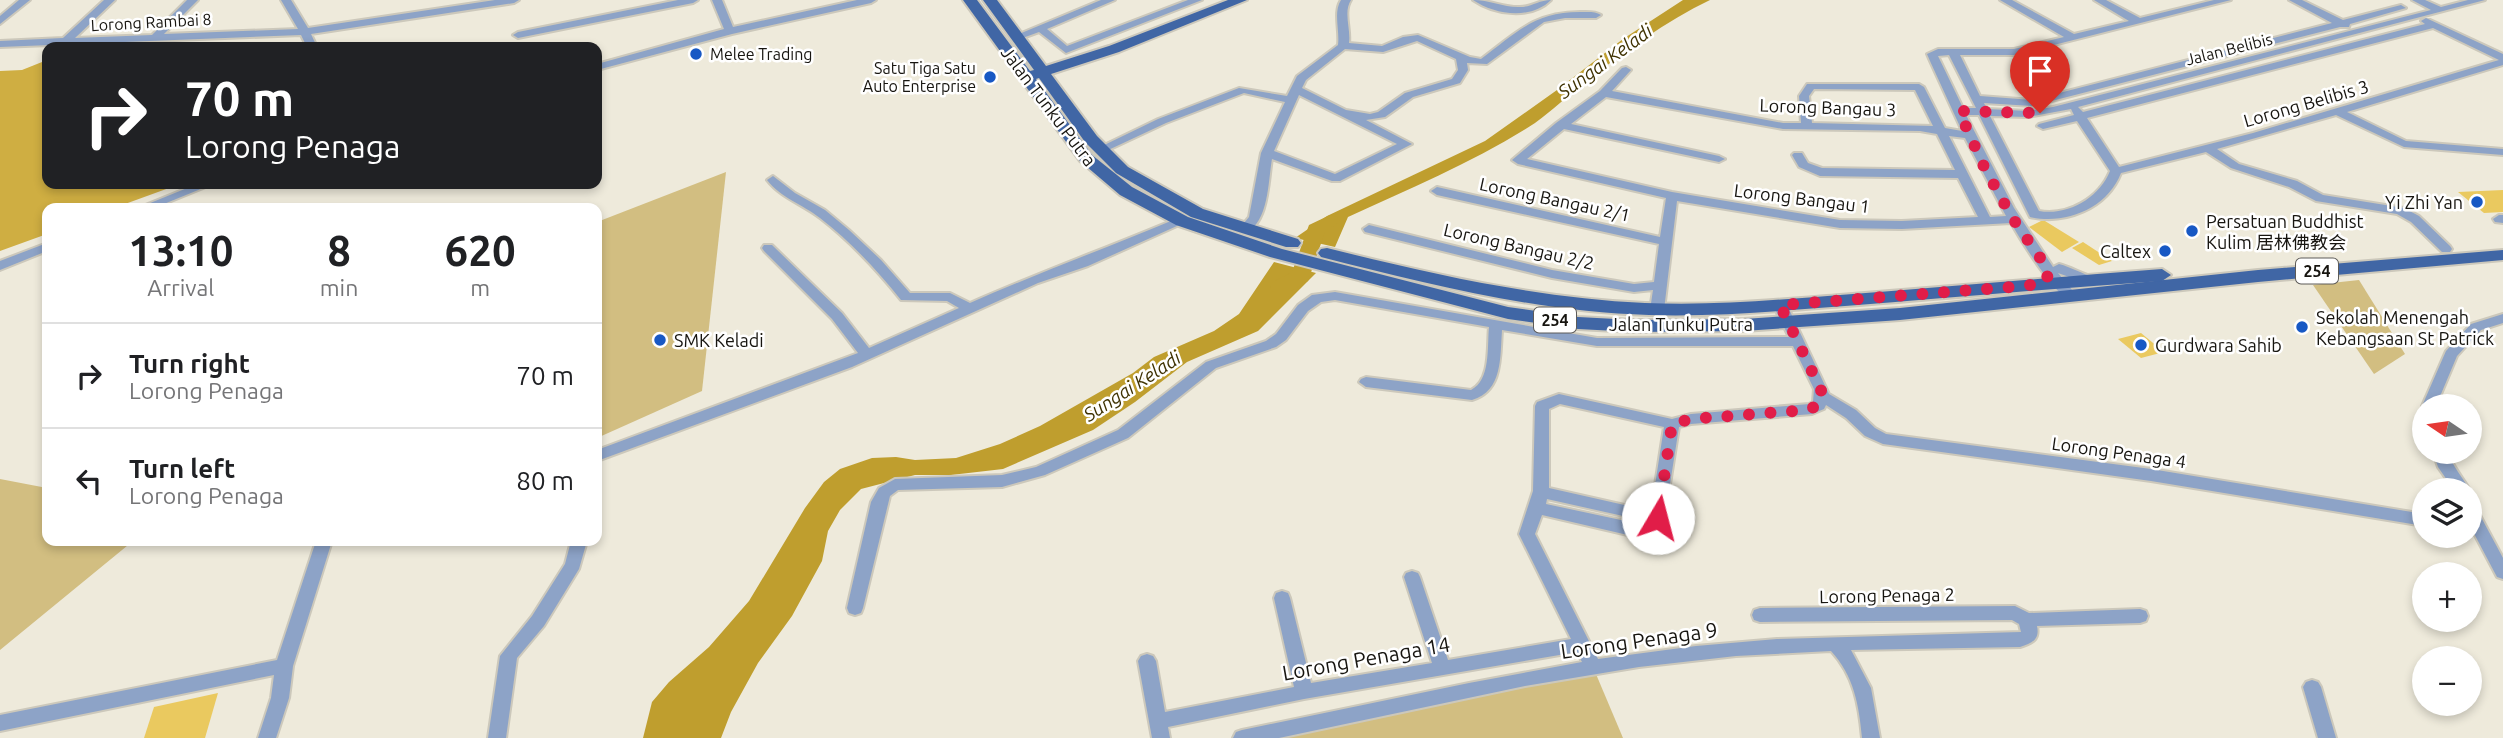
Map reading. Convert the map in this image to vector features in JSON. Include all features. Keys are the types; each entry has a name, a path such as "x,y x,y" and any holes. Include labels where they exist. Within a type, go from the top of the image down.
{"main road":[{"name":"Jalan Tunku Putra","path":"970,0 1037,78 1066,105 1100,150 1122,170 1197,213 1245,229 1281,247"},
{"name":"Jalan Tunku Putra","path":"990,0 1028,53 1037,78 1099,172 1126,191 1182,221 1332,261 1486,308 1578,323 1671,327 2065,282 2446,249 2501,255"},
{"path":"1037,78 1232,1"},
{"path":"1028,53 1052,61 1086,60"},
{"path":"1066,105 1059,93 1063,80 1086,60"},
{"name":"Jalan Tunku Putra","path":"1332,261 1563,303 1657,310 1900,314 2065,282 2258,276 2501,255"}],"street":[{"path":"0,21 25,0"},
{"path":"65,42 110,0"},
{"path":"154,38 193,0"},
{"path":"286,0 310,42"},
{"name":"Lorong Rambai 8","path":"65,42 301,28 316,31 448,5 514,0"},
{"path":"518,35 535,36 693,0"},
{"path":"718,0 730,31"},
{"path":"602,66 730,31 869,0"},
{"path":"1017,37 1110,0"},
{"path":"1040,28 1066,50 1197,0"},
{"path":"1343,46 1345,34 1342,6 1346,0"},
{"path":"1478,0 1492,2 1514,11 1530,12 1546,0"},
{"path":"2005,0 2072,37"},
{"path":"2099,0 2139,22"},
{"path":"2182,0 2196,8"},
{"path":"2065,282 2025,240 1969,135 1932,54 2006,54 2226,0"},
{"path":"2294,0 2359,32"},
{"path":"2384,0 2503,60"},
{"path":"1976,99 2032,103 2341,23 2418,0 2440,10"},
{"name":"Jalan Belibis","path":"1959,111 2028,114 2073,105 2480,0"},
{"path":"1245,229 1255,218 1267,153 1301,78 1343,46 1383,49 1407,39 1418,38 1462,64 1483,62 1541,20 1565,15 1596,15"},
{"path":"2043,126 2434,25"},
{"name":"Lorong Rambai 8","path":"0,44 42,43"},
{"path":"1949,52 2034,214 2056,216 2086,205 2114,181 2116,171 2073,105"},
{"name":"Lorong Belibis 3","path":"2116,171 2339,113 2503,60"},
{"path":"1346,113 1370,117 1381,115 1409,95 1455,80 1462,64"},
{"path":"1560,125 1604,93 1626,70"},
{"path":"1807,127 1804,96 1811,86 1912,86 1922,91 1986,221"},
{"path":"1267,153 1336,178 1406,144 1296,89"},
{"path":"1100,150 1162,121 1243,90 1290,100"},
{"name":"Lorong Bangau 3","path":"1604,93 1783,126 1920,128 1969,135"},
{"path":"2339,113 2404,144 2503,152"},
{"path":"1560,125 1719,159"},
{"name":"Lorong Bangau 1","path":"1560,125 1518,160 1672,196 1840,224 1902,225 1986,221 2017,224"},
{"path":"2208,148 2235,166 2284,180 2320,198 2400,211 2415,219 2446,249"},
{"path":"1798,155 1803,165 1820,172 1961,174"},
{"path":"773,180 783,194 813,208 879,262 906,297 950,297 970,309"},
{"path":"157,203 194,189"},
{"name":"Lorong Bangau 2/1","path":"1437,191 1665,242"},
{"path":"1657,310 1672,196"},
{"path":"602,455 867,355 1033,280 1083,263 1182,221"},
{"name":"Lorong Bangau 2/2","path":"1369,229 1552,274 1634,288 1661,285"},
{"path":"768,248 837,316 867,355"},
{"path":"0,266 42,249"},
{"path":"855,608 878,502 884,492 895,485 1002,481 1040,471 1123,434 1211,365 1272,344 1303,308 1317,298 1335,296 1597,342 1798,341"},
{"path":"1593,667 1527,534 1529,520 1540,500 1542,405 1559,399 1672,424 1691,419 1807,410 1819,405 1822,396 1785,313"},
{"path":"2434,394 2451,354 2476,327 2503,318"},
{"path":"1366,382 1472,395 1482,393 1488,385 1496,326"},
{"name":"Lorong Penaga 4","path":"1822,396 1884,439 2151,475 2412,518"},
{"path":"1540,500 1658,518 1672,424"},
{"path":"2482,540 2503,573"},
{"path":"267,738 280,698 284,666 322,546"},
{"path":"497,738 509,656 538,621 573,565 578,546"},
{"path":"1412,577 1442,668"},
{"path":"1282,598 1304,692"},
{"name":"Lorong Penaga 2","path":"1760,615 2140,616"},
{"name":"Lorong Penaga 9","path":"1242,738 1593,667 1698,653 1836,645 2020,640 2031,635 2021,616"},
{"name":"Lorong Penaga 14","path":"1159,729 1304,692 1581,644"},
{"path":"1836,645 1848,656 1858,673 1868,704 1871,738"},
{"path":"1147,661 1159,729"},
{"path":"0,723 284,666"},
{"path":"2312,687 2327,738"}],"shaded area":[{"path":"42,62 42,189 166,189 128,203 42,203 42,236 0,251 0,71 22,70"},
{"name":"SMK Keladi","path":"726,172 702,391 602,436 602,220"},
{"path":"2359,280 2405,354 2374,374 2313,285"},
{"path":"0,479 42,487 42,546 127,546 0,650"},
{"path":"1593,667 1623,738 1242,738"}],"water":[{"path":"1683,0 1710,0 1677,17 1615,59 1513,137 1348,217 1335,247 1295,238 1327,216 1485,141 1623,39"},
{"path":"1274,262 1316,273 1258,331 1187,362 1093,430 1003,469 951,475 915,475 861,489 840,510 828,531 822,561 792,616 758,663 731,712 721,738 643,738 652,702 669,682 709,647 749,601 805,508 824,482 840,469 872,458 956,458 1000,444 1040,426 1133,373 1154,357 1214,331 1239,314"}],"building":[{"path":"2503,190 2503,212 2484,213 2458,192"},
{"path":"2041,221 2079,242 2062,252 2029,227"},
{"path":"2083,242 2112,261 2099,265 2072,248"},
{"name":"Gurdwara Sahib","path":"2141,333 2164,352 2141,358 2118,339"},
{"path":"218,693 205,738 144,738 154,707"}],"waterway":[{"name":"Sungai Keladi","path":"1281,287 1301,276 1316,229 1330,221"}],"place":[{"name":"Melee Trading","path":"696,54"},
{"name":"Satu Tiga Satu Auto Enterprise","path":"990,77"},
{"name":"Yi Zhi Yan","path":"2477,202"},
{"name":"Persatuan Buddhist Kulim 居林佛教会","path":"2192,231"},
{"name":"Caltex","path":"2165,251"},
{"name":"Sekolah Menengah Kebangsaan St Patrick","path":"2302,327"},
{"name":"SMK Keladi","path":"660,340"},
{"name":"Gurdwara Sahib","path":"2141,345"}],"route":[{"path":"1658,518 1672,424 1691,419 1807,410 1819,405 1821,390 1780,305 2012,287 2040,284 2047,280 2048,269 2025,240 2013,219 1985,169 1959,111 2040,113"}]}
